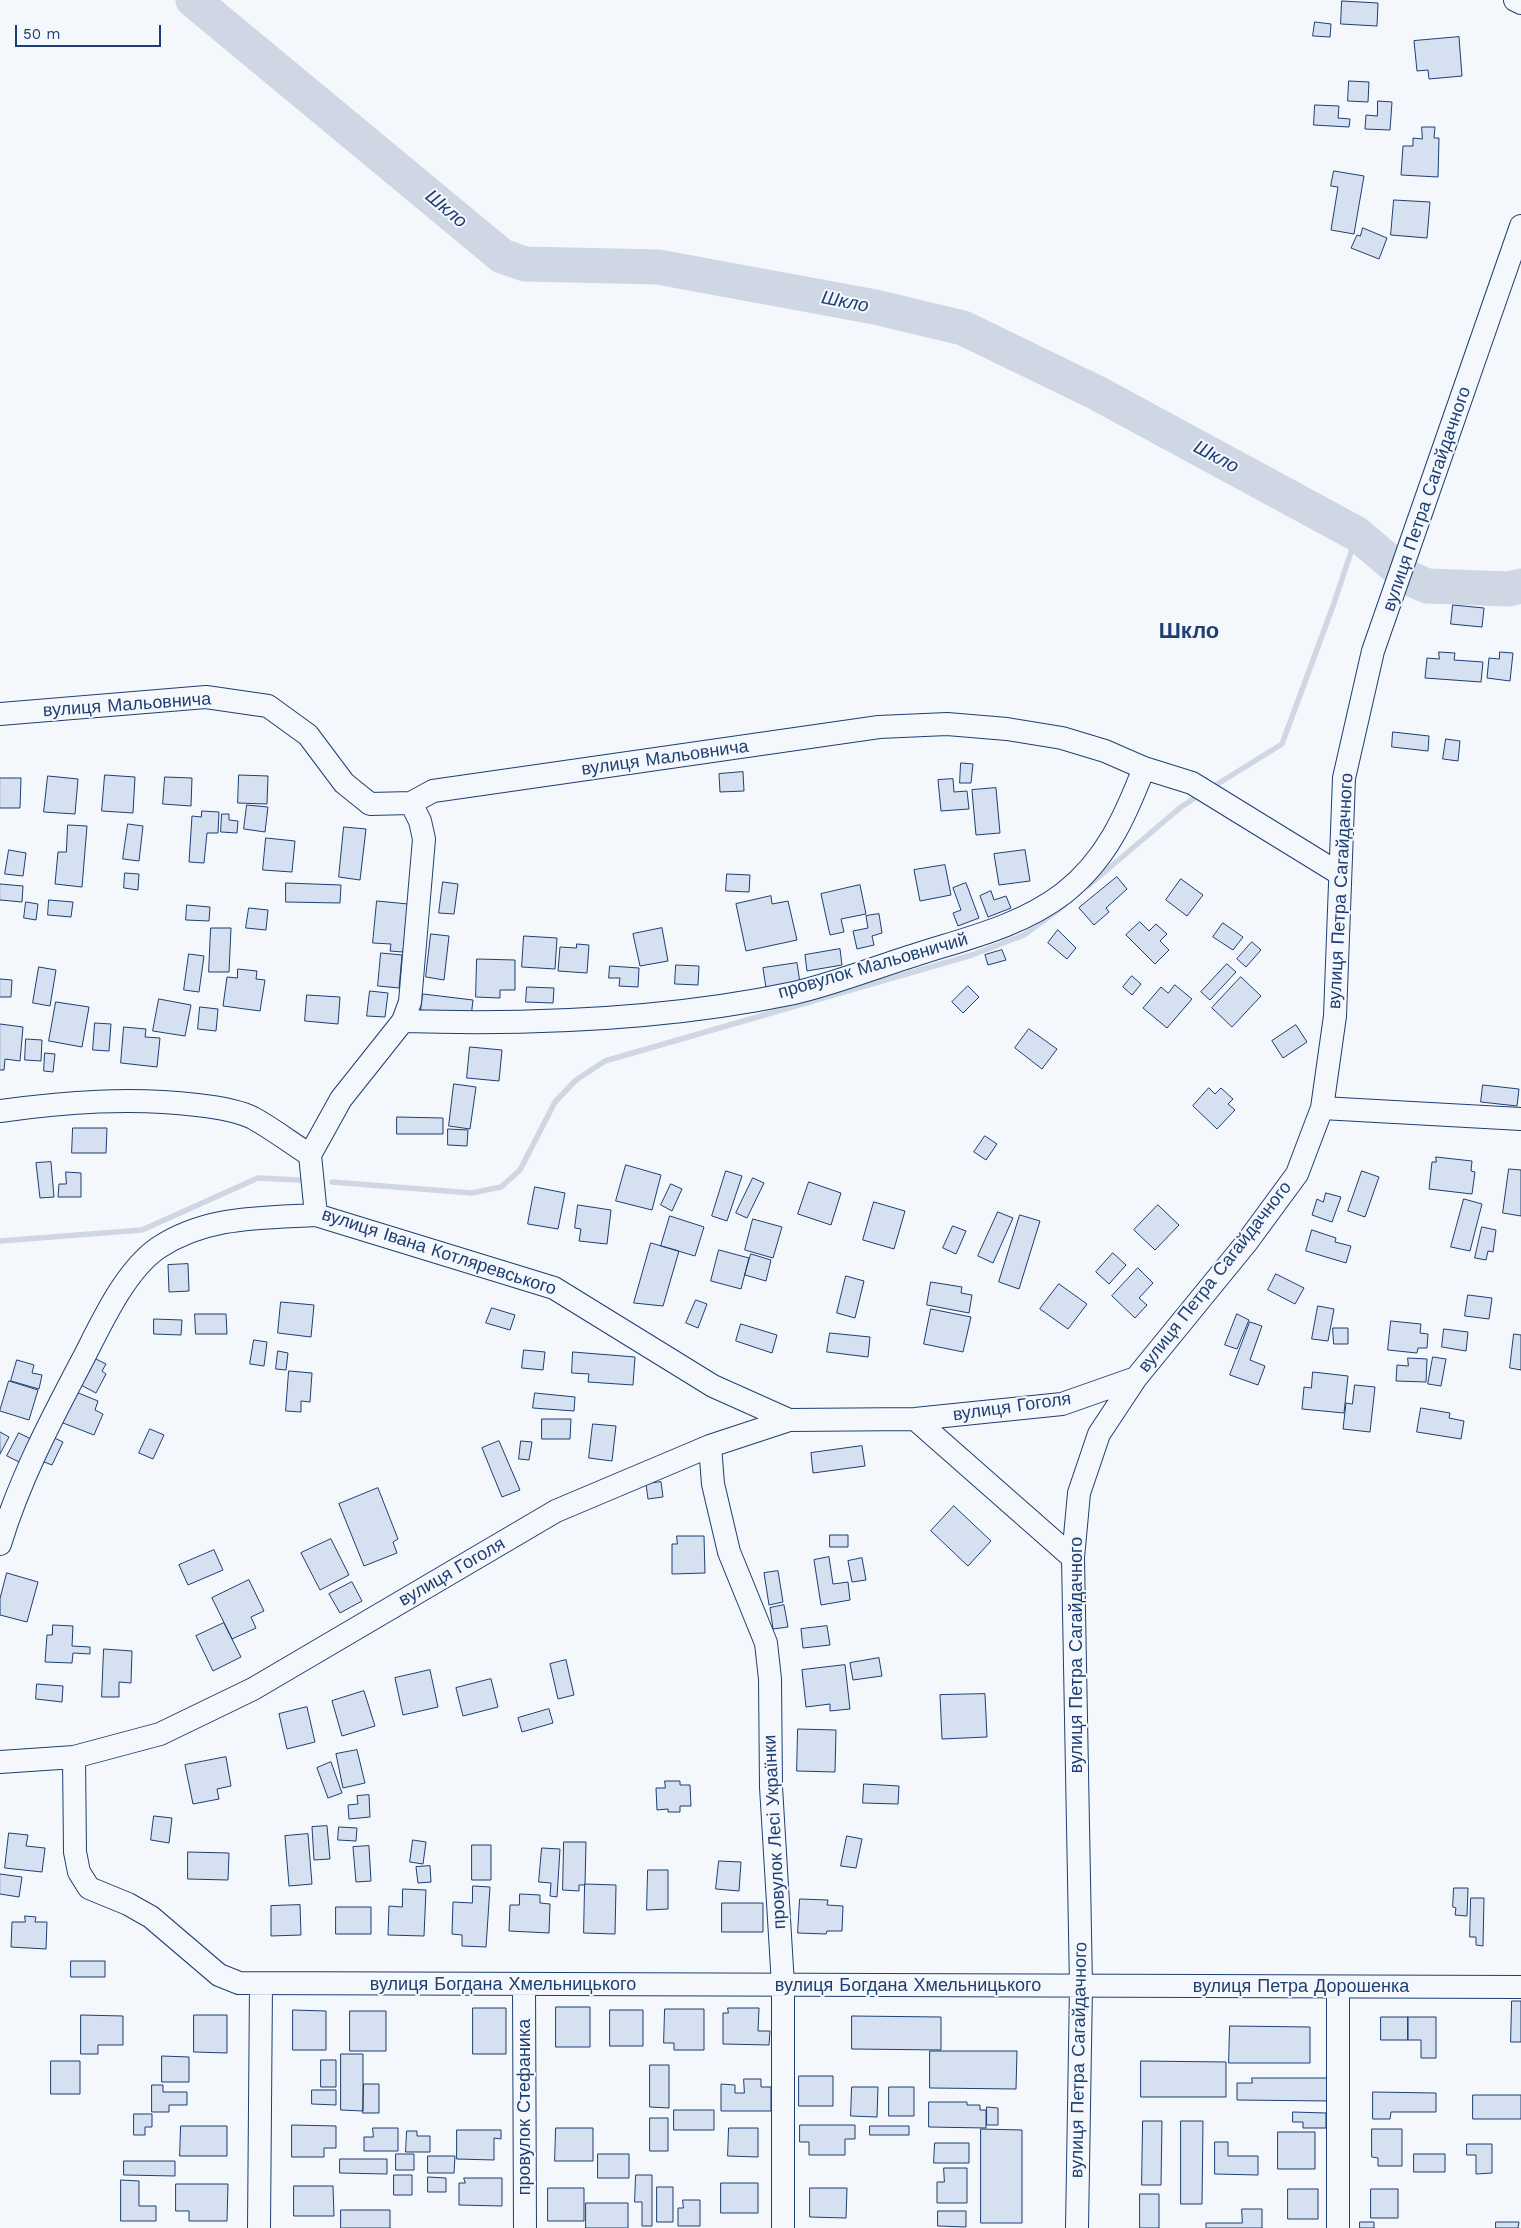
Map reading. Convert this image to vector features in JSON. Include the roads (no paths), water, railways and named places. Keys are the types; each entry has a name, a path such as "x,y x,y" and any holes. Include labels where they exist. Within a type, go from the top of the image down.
{"street":[{"path":"1515,0 1521,3"},
{"name":"вулиця Петра Сагайдачного","path":"1077,2228 1081,1986 1073,1558 1079,1493 1099,1434 1136,1378 1247,1242 1296,1174 1322,1108 1335,1016 1344,778 1373,651 1521,226"},
{"name":"вулиця Мальовнича","path":"0,714 206,697 268,706 308,735 344,784 370,804 411,803 433,791 879,728 947,724 1007,729 1062,738 1105,751 1144,768 1192,782 1340,874"},
{"name":"провулок Мальовничий","path":"402,1021 478,1023 600,1018 731,1004 796,992 977,936 1023,919 1064,893 1099,858 1125,817 1144,768"},
{"path":"0,1111 108,1100 169,1102 218,1108 251,1117 310,1155 341,1099 402,1021 410,1002 424,839 420,821 411,803"},
{"path":"1322,1108 1521,1119"},
{"name":"вулиця Івана Котляревського","path":"310,1155 316,1215 554,1288 713,1386 789,1420"},
{"path":"0,1544 26,1471 64,1395 127,1279 157,1249 202,1226 243,1218 316,1215"},
{"name":"вулиця Гоголя","path":"0,1762 74,1757 160,1734 253,1689 556,1511 710,1446 789,1420 915,1419 1062,1404 1136,1378"},
{"name":"вулиця Гоголя","path":"915,1419 1073,1558"},
{"name":"провулок Лесі Українки","path":"710,1446 713,1484 729,1552 766,1643 770,1679 771,1787 783,1986 783,2228"},
{"name":"вулиця Богдана Хмельницького","path":"74,1757 75,1852 79,1872 89,1888 128,1904 151,1917 219,1975 239,1983 261,1985 1081,1986"},
{"path":"259,2228 261,1985"},
{"name":"провулок Стефаника","path":"524,1985 525,2228"},
{"name":"вулиця Петра Дорошенка","path":"1081,1986 1521,1987"},
{"path":"1338,1987 1338,2228"}],"waterway":[{"name":"Шкло","path":"193,0 502,256 525,264 658,267 875,307 963,328 1097,393 1357,534 1409,578 1427,586 1509,589 1521,586"},
{"path":"1211,788 1282,744 1333,606 1357,534"},
{"path":"1088,886 1181,807 1201,794"},
{"path":"332,1182 472,1193 501,1187 520,1170 555,1102 576,1080 605,1061 972,955 1024,935 1065,905"},
{"path":"0,1241 142,1230 258,1178 299,1180"}],"district":[{"name":"Шкло","path":"1189,632"}]}
